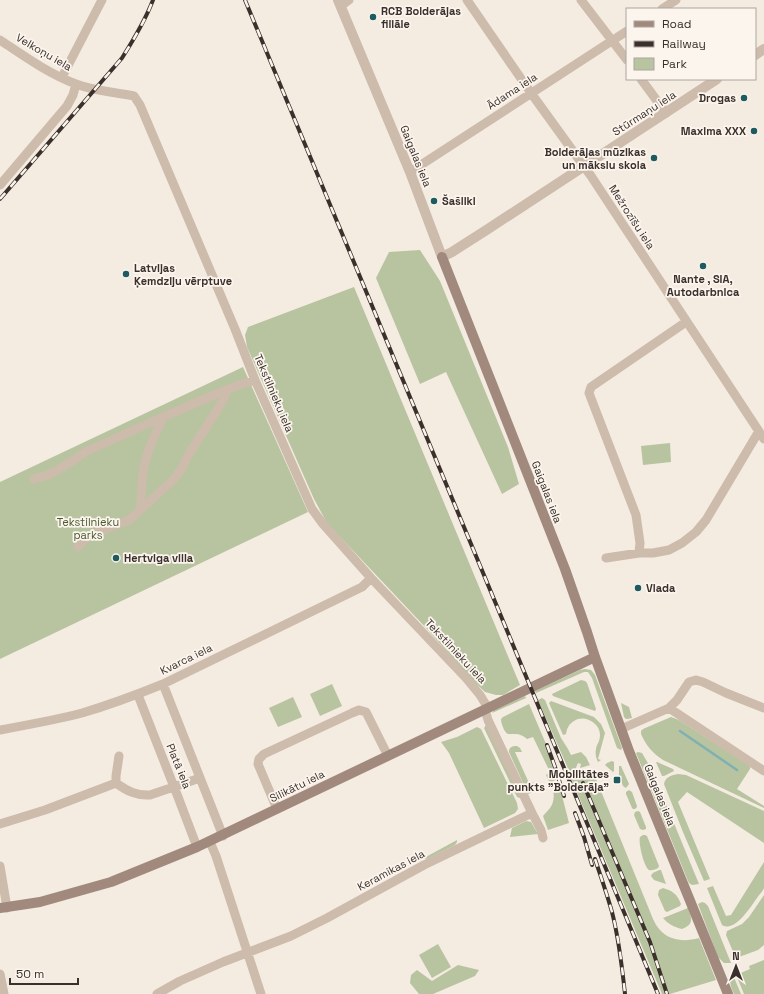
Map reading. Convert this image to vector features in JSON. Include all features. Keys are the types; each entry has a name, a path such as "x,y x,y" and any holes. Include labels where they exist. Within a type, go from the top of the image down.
{"main road":[{"name":"Gaigalas iela","path":"442,257 564,569 621,729 728,994"},
{"name":"Silikātu iela","path":"4,908 40,902 111,882 210,842 595,657"}],"street":[{"path":"62,77 102,0"},
{"path":"339,3 349,0"},
{"name":"Mežrozīšu iela","path":"467,0 531,93 584,166 761,435"},
{"path":"581,0 626,59"},
{"path":"664,8 676,0"},
{"name":"Gaigalas iela","path":"339,3 410,172 442,257"},
{"name":"Ādama iela","path":"410,172 626,32"},
{"name":"Velkoņu iela","path":"0,40 42,67 76,84"},
{"path":"642,80 666,113"},
{"name":"Stūrmaņu iela","path":"442,257 488,230 716,80"},
{"path":"0,185 66,106 73,95 76,84"},
{"name":"Tekstilnieku iela","path":"76,84 99,91 122,93 134,96 140,106 232,322 255,380 312,508 323,524 371,578 466,678 480,695 486,709"},
{"path":"639,553 640,543 636,516 589,393 591,387 686,322"},
{"path":"34,479 53,473 86,451 228,389 255,380"},
{"path":"78,547 86,538 96,532 129,520 174,479 222,402 228,389"},
{"path":"141,509 144,462 163,417"},
{"path":"606,558 669,550 696,532 706,520 761,435"},
{"name":"Kvarca iela","path":"0,730 82,712 138,694 163,684 362,587 371,578"},
{"path":"621,729 669,708 677,700 689,682 696,680 764,708"},
{"name":"Platā iela","path":"163,684 222,836"},
{"name":"Platā iela","path":"138,694 197,847"},
{"path":"669,708 764,771"},
{"path":"486,709 488,720 541,830 543,838"},
{"path":"277,809 258,764 259,759 264,754 359,710 366,712 388,756"},
{"path":"116,783 119,756"},
{"path":"116,783 141,796 150,795 200,778"},
{"path":"0,824 45,810 116,783"},
{"name":"Keramikas iela","path":"156,994 180,981 223,962 291,936 424,865 532,813"},
{"path":"210,842 216,856 261,994"},
{"path":"0,866 4,908"},
{"path":"0,974 4,994"}],"green space":[{"path":"420,250 440,281 508,447 519,484 502,494 446,372 420,384 376,278 389,252"},
{"path":"354,287 520,685 503,695 485,692 469,677 427,629 327,523 314,499 247,347 245,335 248,327"},
{"name":"Tekstilnieku parks","path":"243,367 308,512 0,659 0,482"},
{"path":"670,443 671,462 643,465 641,446"},
{"path":"585,669 591,670 595,675 622,748 621,750 617,748 592,678 588,672 584,672 536,693 535,691"},
{"path":"581,680 587,683 596,709 595,711 553,696 552,694"},
{"path":"332,684 342,706 320,716 310,694"},
{"path":"525,696 526,698 492,713 494,710"},
{"path":"293,697 302,717 278,727 269,708"},
{"path":"542,698 545,700 561,738 571,755 581,752 586,757 590,765 580,768 581,764 578,763 575,770 570,773 538,700"},
{"path":"551,701 594,717 601,724 605,733 598,759 601,760 598,762 596,757 596,748 600,738 600,731 597,726 589,720 578,719 571,723 566,734 563,735 549,703"},
{"path":"621,703 629,707 632,718 626,719 624,717"},
{"path":"529,704 546,744 557,779 550,783 546,775 550,772 533,737 527,739 517,734 508,734 502,723 501,719 503,717"},
{"path":"671,717 679,720 750,766 750,769 737,789 764,806 764,808 663,760 653,752 645,742 641,731"},
{"path":"486,725 521,798 517,797 484,728"},
{"path":"477,727 481,729 517,803 518,809 515,813 484,828 449,753 441,742 457,737"},
{"path":"517,746 522,752 515,752 529,783 536,783 540,789 528,794 509,752 511,747"},
{"path":"636,753 642,753 652,770 699,884 692,885 688,881"},
{"path":"612,761 614,762 613,772 605,765"},
{"path":"656,762 673,769 674,771 662,776"},
{"path":"619,766 621,766 629,784 626,788 623,786 619,776"},
{"path":"592,769 656,925 664,934 678,940 699,938 716,980 670,994 662,994 571,778"},
{"path":"678,774 686,775 764,811 764,843 687,792 678,802 710,879 704,881 664,784 667,778"},
{"path":"559,784 569,823 548,830 543,816 553,801 554,796 552,788"},
{"path":"629,790 632,792 637,806 635,809 632,808 626,794"},
{"path":"635,812 640,812 646,829 640,829 634,815"},
{"path":"526,821 531,822 538,834 510,837 512,828"},
{"path":"643,835 647,836 659,866 654,870 649,870 643,860 640,837"},
{"path":"457,840 455,845 427,859 424,858"},
{"path":"764,862 763,890 742,918 732,925 722,925 707,888 713,886 726,916 731,915"},
{"path":"661,870 666,884 654,880 651,876"},
{"path":"663,888 676,895 681,904 680,906 667,912 665,911 658,895 659,890"},
{"path":"764,895 764,945 758,950 739,957 736,956 726,935 727,931 742,924 749,917"},
{"path":"702,902 708,906 731,963 724,963 718,957 698,904"},
{"path":"688,908 691,921 689,925 682,929 671,925 663,918"},
{"path":"438,944 451,967 432,978 419,955"},
{"path":"764,960 764,994 744,994 736,975 750,969 749,966"},
{"path":"458,965 479,970 475,976 433,994 419,994 410,983 411,975 417,970 432,981"},
{"path":"733,975 741,994 734,994 730,984"}],"waterway":[{"path":"680,731 737,770"}],"railway":[{"path":"0,199 122,58 143,23 153,0"},
{"path":"245,0 658,994"},
{"path":"547,745 564,796"},
{"path":"583,783 650,942 667,994"},
{"path":"575,813 592,865"},
{"path":"595,859 614,922 620,953 625,994"}],"place":[{"name":"RCB Bolderājas filiāle","path":"373,17"},
{"name":"Drogas","path":"744,98"},
{"name":"Maxima XXX","path":"754,131"},
{"name":"Bolderājas mūzikas un mākslu skola","path":"654,158"},
{"name":"Šašliki","path":"434,201"},
{"name":"Nante , SIA, Autodarbnica","path":"703,266"},
{"name":"Latvijas Ķemdziju vērptuve","path":"126,274"},
{"name":"Hertviga villa","path":"116,558"},
{"name":"Viada","path":"638,588"},
{"name":"Mobilitātes punkts \"Bolderāja\"","path":"617,780"}]}
